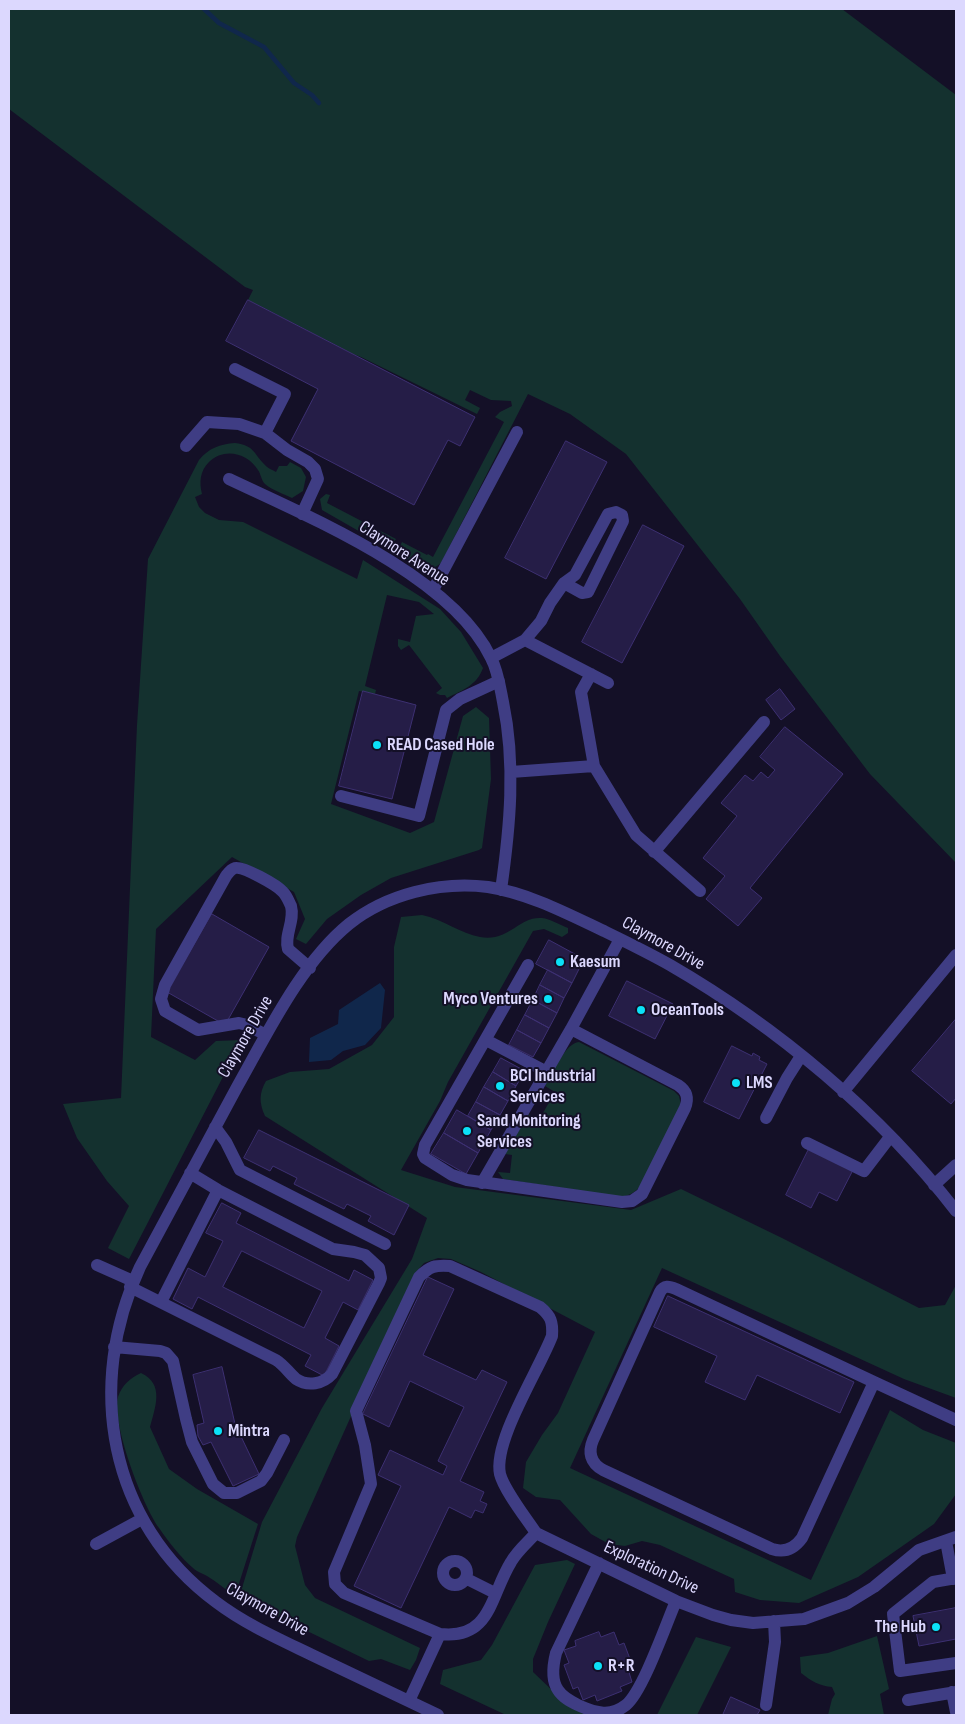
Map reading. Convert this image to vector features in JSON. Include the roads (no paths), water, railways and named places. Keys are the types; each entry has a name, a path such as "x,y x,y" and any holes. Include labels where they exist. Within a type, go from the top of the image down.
{"street":[{"path":"235,369 285,394 265,433"},
{"path":"186,446 207,422 239,424 265,433 287,450 308,462 317,475 317,484 302,514"},
{"path":"433,590 516,432"},
{"name":"Claymore Avenue","path":"230,479 302,514 389,561 433,590 463,617 479,637 491,658 499,681 509,730 511,772 509,826 501,890"},
{"path":"491,658 525,640 541,621 564,582 575,576 608,514 616,512 622,515 623,522 588,592 582,593 564,582"},
{"path":"525,640 608,683"},
{"path":"591,674 581,692 594,766 636,835 700,891"},
{"path":"341,796 419,816 446,710 460,699 499,681"},
{"path":"654,852 764,722"},
{"path":"511,772 594,766"},
{"path":"266,1035 239,1023 198,1030 165,1011 161,999 165,986 226,876 232,869 245,869 283,892 289,902 292,915 287,940 288,949 310,968"},
{"name":"Claymore Drive","path":"438,1715 277,1638 229,1612 201,1591 164,1550 142,1519 127,1487 114,1435 110,1376 121,1315 132,1284 190,1173 266,1035 310,968 349,924 378,906 396,898 445,887 473,886 501,890 556,909 620,939 664,961 696,981 750,1017 801,1056 843,1092 890,1137 956,1211"},
{"path":"482,1183 547,1072 620,939"},
{"path":"843,1092 956,955"},
{"path":"528,965 425,1145 423,1154 428,1161 457,1177 482,1183 622,1202 637,1198 646,1188 686,1108 685,1091 678,1085 571,1029"},
{"path":"486,1040 547,1072"},
{"path":"766,1118 801,1056"},
{"path":"215,1128 226,1142 240,1170 385,1244"},
{"path":"807,1143 864,1171 890,1137"},
{"path":"934,1185 956,1165"},
{"path":"97,1265 161,1302 276,1360 297,1380 316,1383 324,1381 332,1374 380,1283 379,1268 365,1255 333,1250 218,1190 190,1173"},
{"path":"161,1302 218,1190"},
{"path":"450,1266 540,1307 549,1315 553,1325 552,1336 508,1429 500,1455 500,1474 507,1491 536,1533 511,1561 485,1616 479,1624 464,1633 453,1636 440,1634 344,1593 335,1584 334,1572 371,1484 365,1445 356,1411 419,1277 428,1268 450,1266"},
{"path":"874,1382 802,1538 787,1550 772,1549 602,1470 591,1458 590,1446 660,1292 662,1288 667,1286 956,1420"},
{"path":"114,1347 160,1351 170,1356 173,1361 192,1442 213,1484 224,1493 237,1493 261,1481 284,1440"},
{"path":"96,1544 142,1519"},
{"name":"Exploration Drive","path":"536,1533 676,1601 712,1615 753,1623 804,1619 848,1603 874,1586 919,1550 951,1539"},
{"path":"951,1539 954,1578 933,1582 893,1614 900,1671 956,1663"},
{"path":"599,1563 556,1653 553,1665 554,1678 558,1690 568,1700 596,1713 608,1713 628,1704 639,1688 676,1601"},
{"path":"467,1579 495,1593"},
{"path":"766,1705 775,1642 774,1621"},
{"path":"409,1701 440,1634"},
{"path":"908,1700 954,1692 956,1712"}],"water":[{"path":"380,983 385,990 381,1028 365,1045 343,1051 331,1060 309,1062 310,1038 338,1024 339,1010"}],"waterway":[{"path":"204,9 219,23 264,47 294,83 312,95 319,103"}],"place":[{"name":"READ Cased Hole","path":"377,745"},
{"name":"Kaesum","path":"560,962"},
{"name":"Myco Ventures","path":"548,999"},
{"name":"OceanTools","path":"641,1010"},
{"name":"LMS","path":"736,1083"},
{"name":"BCI Industrial Services","path":"500,1086"},
{"name":"Sand Monitoring Services","path":"467,1131"},
{"name":"Mintra","path":"218,1431"},
{"name":"The Hub","path":"936,1627"},
{"name":"R+R","path":"598,1666"}]}
